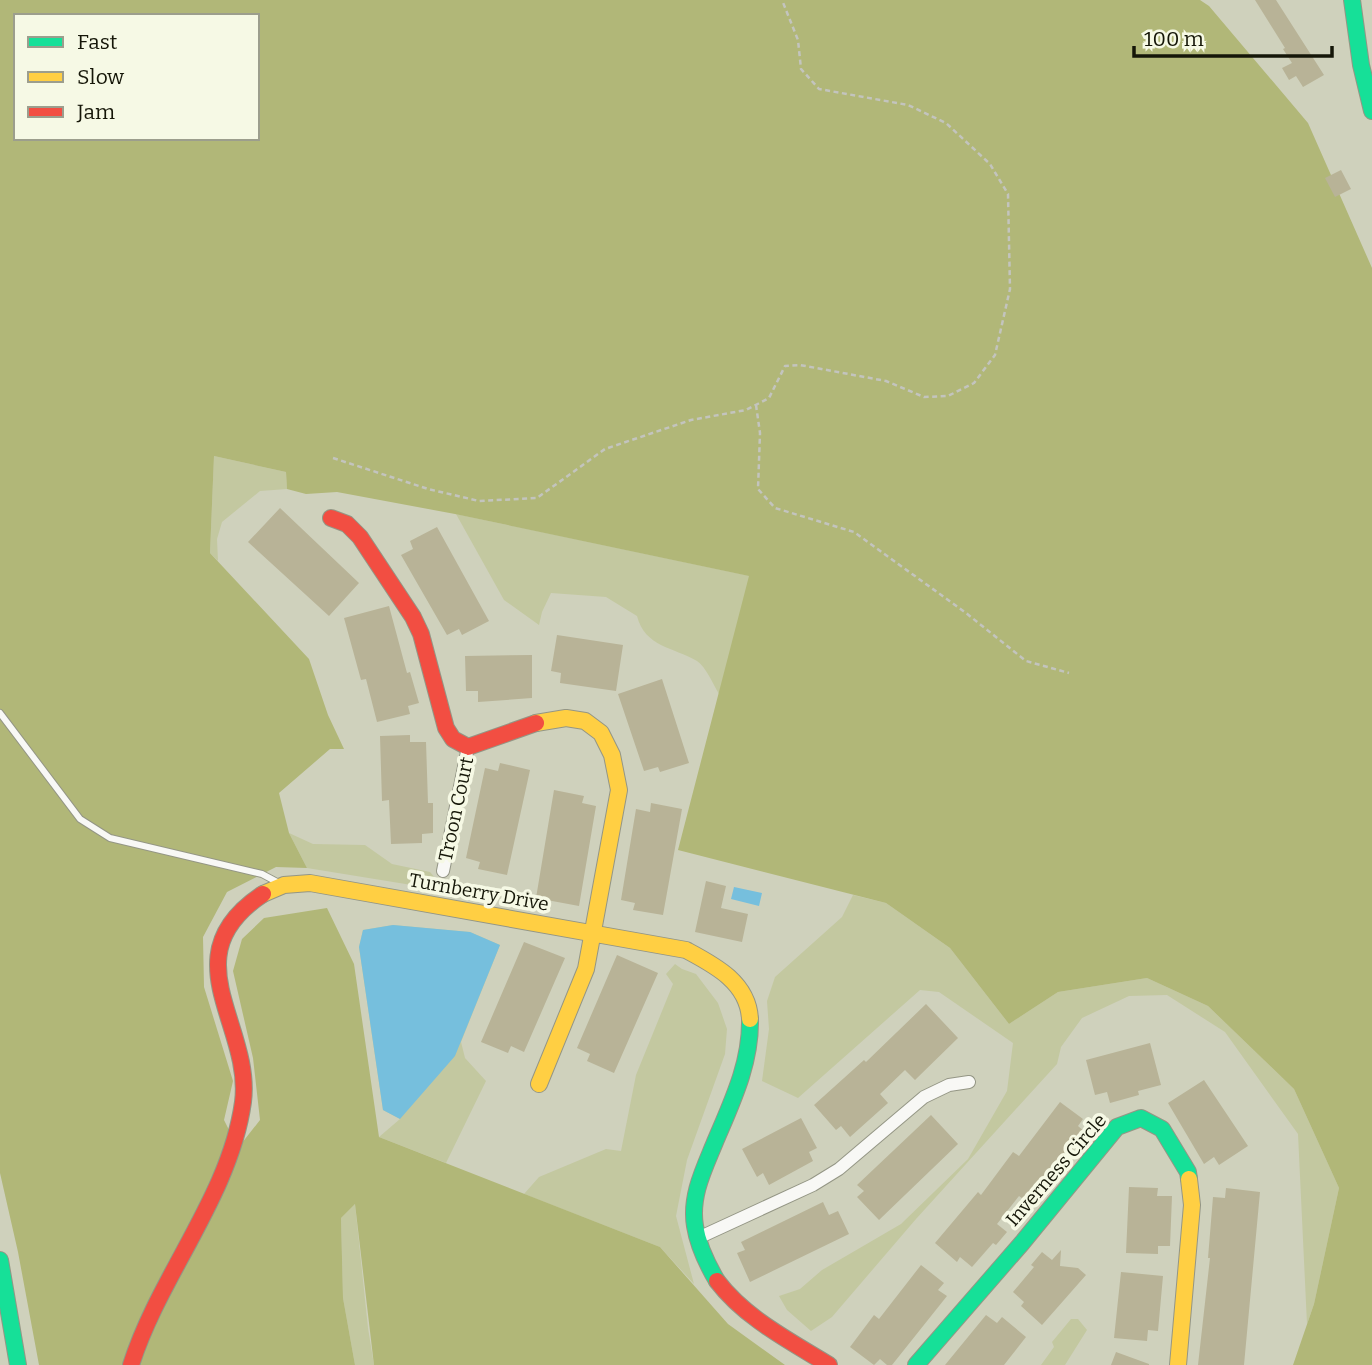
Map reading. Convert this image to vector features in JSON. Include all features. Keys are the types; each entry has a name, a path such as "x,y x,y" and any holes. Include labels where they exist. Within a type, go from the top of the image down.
{"main road":[{"path":"1352,0 1372,111"},
{"path":"331,518 347,524 360,537 413,617 421,634 446,728 453,739 468,747 558,717 577,717 595,726 607,742 617,764 619,790 594,933 583,976 539,1084"},
{"name":"Turnberry Drive","path":"131,1365 145,1327 222,1170 244,1100 243,1073 217,983 219,954 226,935 252,903 282,885 310,883 685,950 707,958 730,974 746,998 752,1025 750,1054 700,1179 694,1216 698,1238 720,1285 736,1303 829,1365"},
{"name":"Inverness Circle","path":"916,1365 1022,1243 1117,1127 1141,1118 1162,1129 1188,1172 1191,1183 1192,1205 1178,1365"},
{"path":"0,1260 18,1365"}],"street":[{"name":"Troon Court","path":"443,871 468,747"},
{"path":"698,1238 813,1185 839,1169 925,1097 948,1085 969,1082"}],"lane":[{"path":"0,713 80,819 110,838 262,874 282,885"}],"path":[{"path":"332,458 428,489 479,501 537,498 604,449 691,420 746,410 756,405 769,398 785,366 800,365 886,381 924,397 948,396 974,383 995,355 1010,289 1008,194 990,164 946,123 908,105 819,89 801,69 798,40 782,0"},
{"path":"756,405 760,433 758,489 775,508 854,532 966,613 1026,661 1069,673"}],"green space":[{"path":"0,0 1200,0 1209,6 1308,123 1372,268 1372,1365 1293,1365 1314,1304 1339,1188 1294,1089 1208,1006 1147,978 1058,992 1009,1024 950,948 886,903 678,850 749,576 337,492 306,494 287,489 286,472 214,456 210,553 309,659 328,715 344,749 330,749 279,793 289,833 307,868 276,867 227,892 203,937 204,987 233,1081 224,1120 238,1148 260,1120 253,1058 233,971 242,939 264,918 327,908 354,964 379,1137 660,1247 728,1324 785,1365 374,1365 355,1204 341,1218 343,1298 355,1365 39,1365 0,1173"},
{"path":"214,456 286,472 287,489 260,491 222,522 217,539 218,561 210,553"},
{"path":"456,514 750,576 719,694 697,661 653,640 646,634 637,616 606,597 551,593 539,625 504,600"},
{"path":"289,833 313,844 365,845 392,864 430,872 437,880 454,883 457,876 467,894 307,868"},
{"path":"853,895 886,903 950,948 1009,1024 1058,992 1147,978 1208,1006 1294,1089 1339,1188 1314,1304 1307,1324 1298,1134 1225,1032 1167,995 1129,996 1082,1018 1061,1047 1057,1064 916,1219 832,1317 811,1331 787,1310 779,1296 800,1289 822,1270 901,1224 968,1159 1007,1091 1013,1043 939,992 920,990 798,1098 762,1081 769,1029 767,1001 775,977 842,917"},
{"path":"393,925 470,932 500,945 461,1042 465,1058 486,1081 446,1163 379,1137 400,1119 383,1110 359,947 363,930"},
{"path":"675,964 696,974 718,1003 727,1029 725,1054 687,1160 676,1216 694,1284 660,1247 524,1194 539,1177 606,1149 621,1151 636,1075 673,984 666,974"},
{"path":"355,1204 374,1365 355,1365 343,1298 341,1218"},
{"path":"1071,1319 1078,1319 1087,1330 1065,1365 1041,1365 1054,1347 1052,1342"}],"water":[{"path":"734,887 762,893 759,906 731,899"},
{"path":"393,925 470,932 500,945 455,1056 400,1119 383,1110 359,947 363,930"}],"building":[{"path":"1255,0 1276,0 1324,75 1303,87 1296,76 1289,80 1282,68 1292,63"},
{"path":"1341,170 1351,189 1335,197 1325,178"},
{"path":"280,508 359,583 329,616 248,542"},
{"path":"437,527 489,621 462,635 459,629 447,635 401,555 413,549 410,541"},
{"path":"389,606 407,673 410,672 419,703 408,706 410,714 377,722 366,679 361,680 344,618"},
{"path":"557,635 623,645 616,691 560,683 561,673 551,671"},
{"path":"532,655 532,698 478,702 478,691 466,691 465,656"},
{"path":"662,679 689,763 660,772 658,767 644,771 618,694"},
{"path":"410,735 410,742 426,742 428,803 433,803 433,833 422,834 422,843 391,844 389,800 382,801 380,736"},
{"path":"500,763 530,770 507,875 478,869 480,862 466,858 485,768 498,771"},
{"path":"554,790 584,796 582,803 596,806 579,906 536,898"},
{"path":"651,803 682,809 663,915 633,910 635,903 621,900 636,809 650,812"},
{"path":"706,881 726,886 721,908 748,914 742,942 695,932"},
{"path":"524,942 565,958 524,1052 511,1046 508,1053 481,1042"},
{"path":"617,955 658,973 614,1073 587,1061 590,1054 577,1048"},
{"path":"926,1004 958,1038 915,1080 905,1070 880,1094 888,1103 850,1137 841,1126 836,1130 814,1105 864,1060 866,1062"},
{"path":"1150,1043 1161,1085 1138,1091 1139,1095 1110,1103 1107,1092 1095,1095 1086,1060"},
{"path":"1204,1080 1248,1146 1219,1165 1214,1157 1204,1164 1168,1103"},
{"path":"1060,1102 1083,1119 1078,1126 1086,1133 1030,1204 1019,1196 997,1224 1007,1232 996,1245 993,1243 972,1267 960,1257 957,1262 935,1243 978,1192 981,1195 1013,1152 1019,1156"},
{"path":"931,1115 958,1144 879,1220 857,1197 864,1191 857,1185"},
{"path":"801,1118 817,1148 809,1152 813,1161 769,1185 763,1173 757,1177 742,1149"},
{"path":"1129,1187 1158,1188 1157,1196 1172,1196 1170,1246 1158,1246 1158,1254 1126,1253"},
{"path":"1226,1188 1260,1192 1244,1365 1198,1365 1210,1258 1213,1197 1225,1198"},
{"path":"823,1202 829,1215 838,1211 849,1234 750,1282 737,1253 745,1250 741,1242"},
{"path":"1061,1250 1060,1266 1078,1268 1086,1275 1042,1325 1021,1306 1024,1302 1013,1292 1034,1267 1031,1265 1042,1252 1052,1260"},
{"path":"921,1265 944,1283 938,1290 947,1296 892,1365 887,1365 880,1359 874,1365 850,1347 874,1315 879,1319"},
{"path":"1121,1272 1163,1276 1158,1331 1148,1330 1147,1341 1114,1338"},
{"path":"986,1315 997,1323 1002,1317 1026,1337 1004,1365 945,1365"},
{"path":"1116,1352 1149,1364 1149,1365 1111,1365"}],"traffic: fast":[{"path":"1352,0 1361,65 1372,111"},
{"path":"717,1281 698,1240 694,1204 703,1173 744,1067 750,1019"},
{"path":"916,1365 1022,1243 1117,1127 1141,1118 1162,1129 1188,1172 1189,1179"},
{"path":"0,1260 18,1365"}],"traffic: slow":[{"path":"536,723 566,718 585,721 601,733 612,755 619,790 586,969 539,1084"},
{"path":"263,894 284,885 310,883 686,950 728,976 743,995 750,1019"},
{"path":"1178,1365 1192,1205 1189,1179"}],"traffic: jam":[{"path":"331,518 347,524 360,537 413,617 421,634 446,728 453,739 468,747 536,723"},
{"path":"131,1365 158,1300 209,1203 236,1137 243,1102 243,1073 218,967 222,942 236,918 263,894"},
{"path":"717,1281 754,1318 829,1365"}]}
